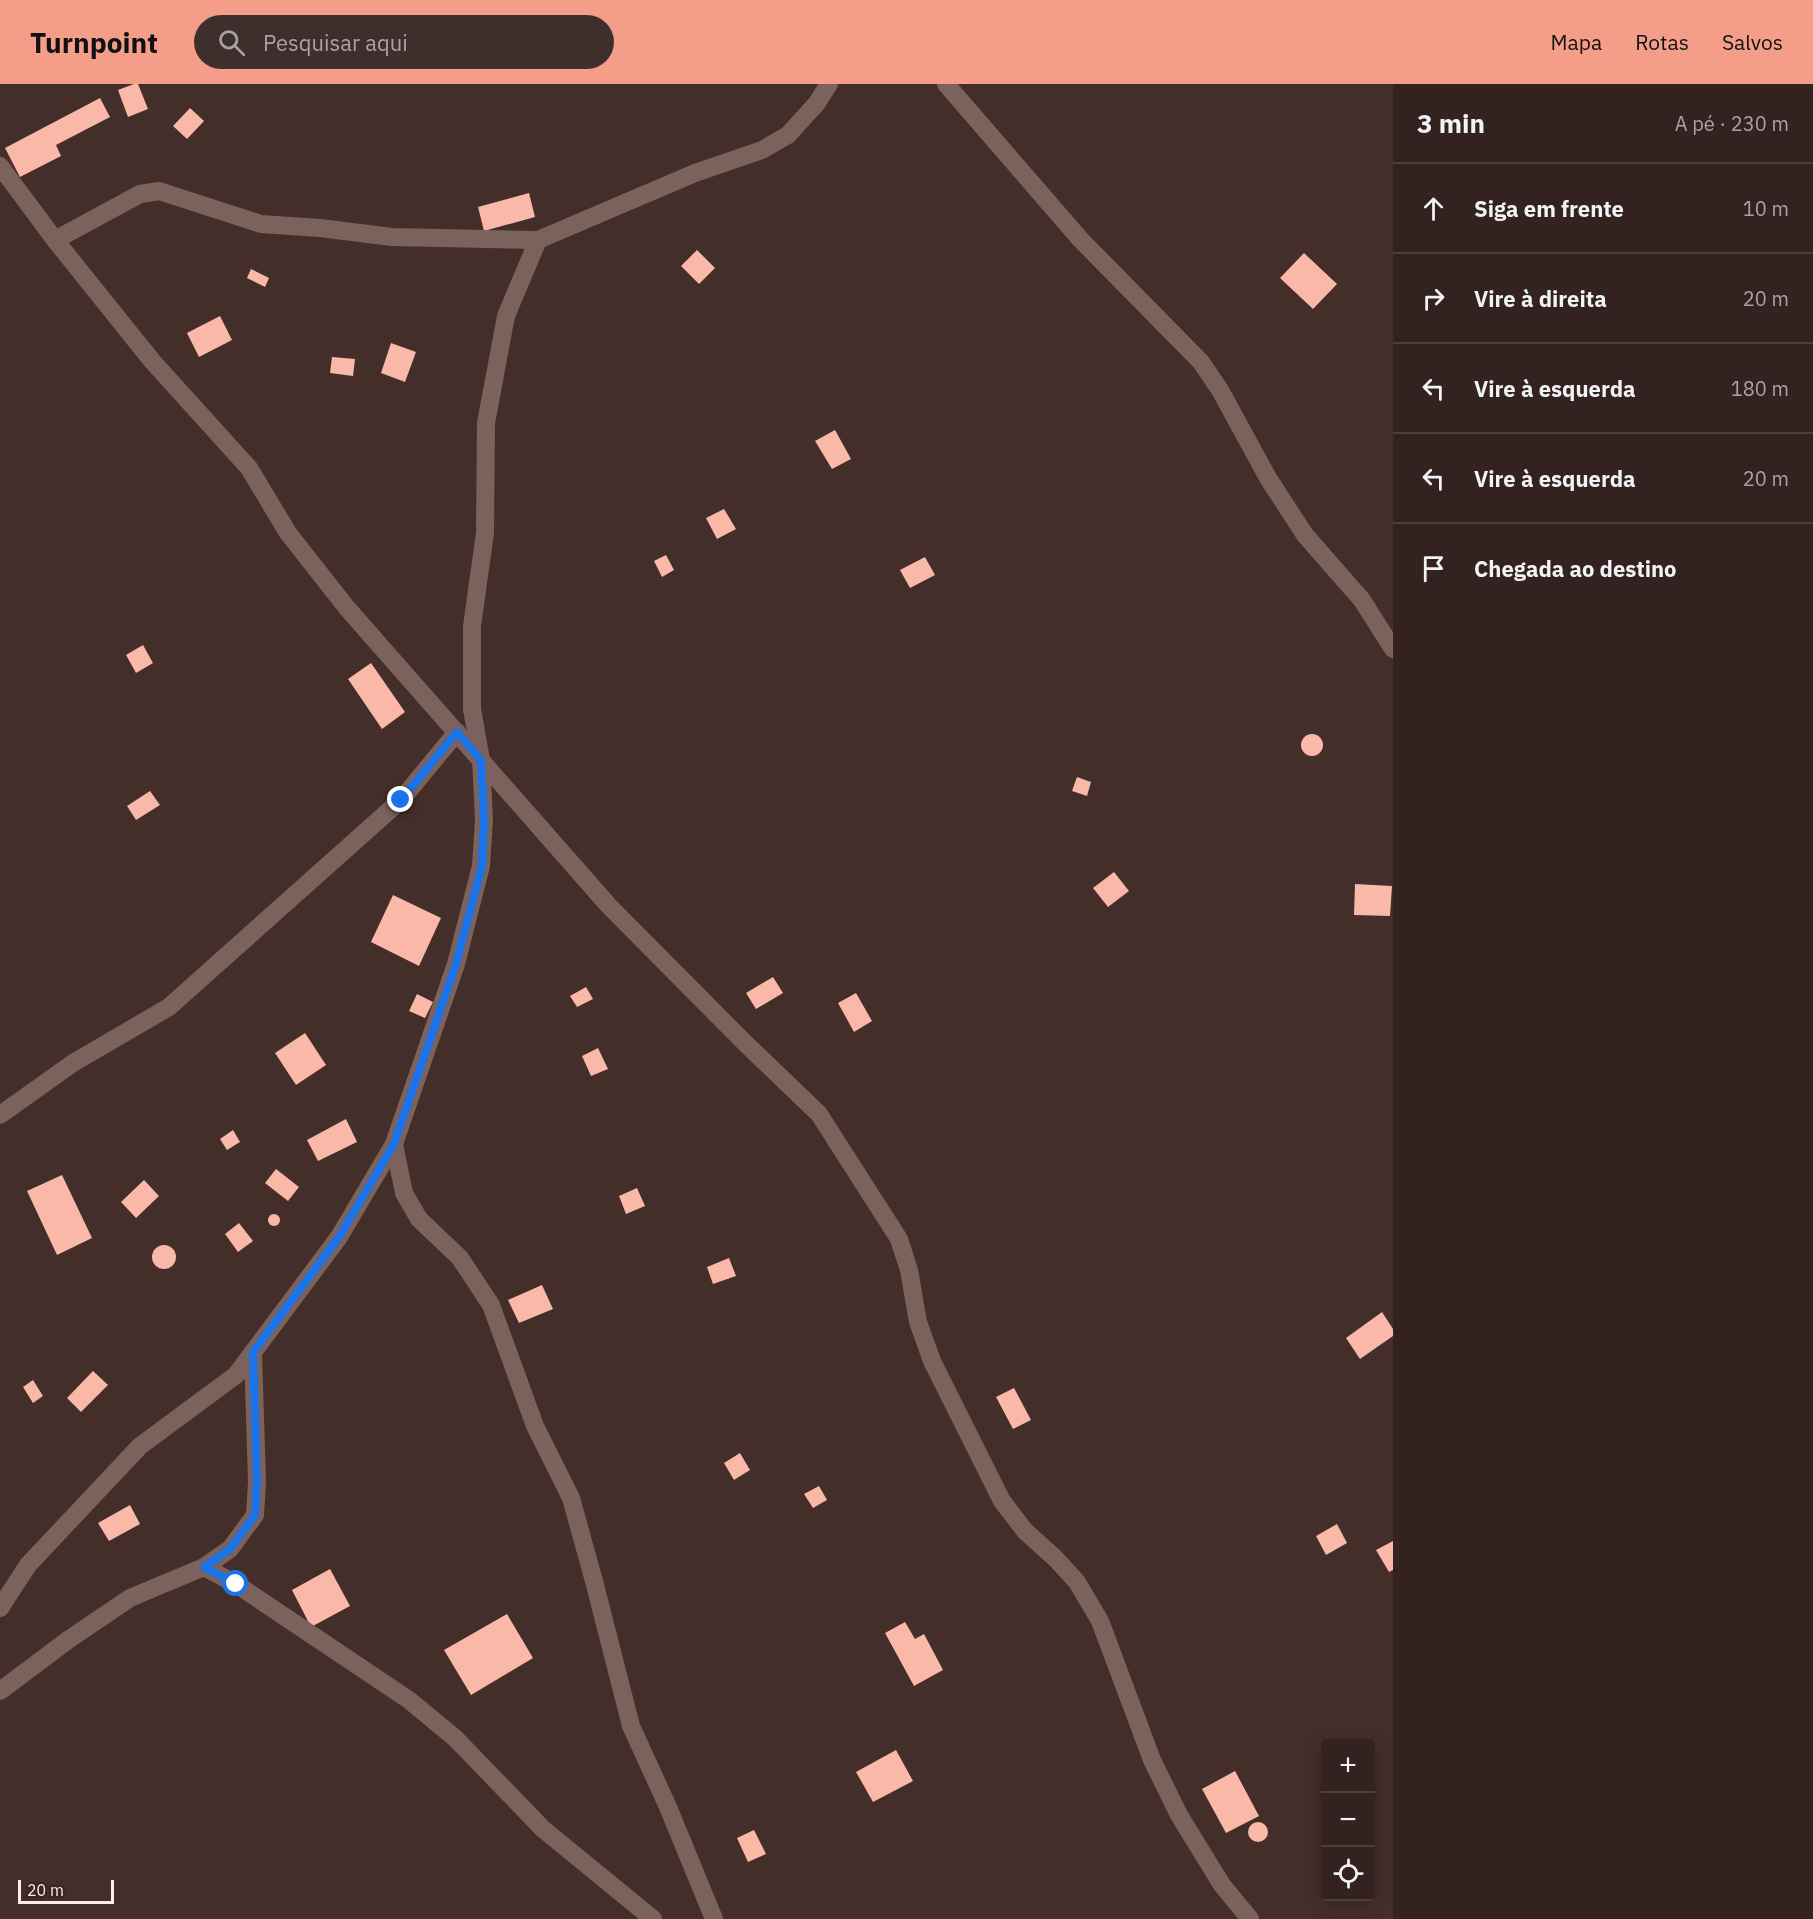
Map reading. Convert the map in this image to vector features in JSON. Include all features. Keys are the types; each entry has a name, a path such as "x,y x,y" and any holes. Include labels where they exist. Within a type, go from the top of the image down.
{"street":[{"path":"55,240 140,194 159,191 261,225 321,228 392,237 538,240 695,173 762,150 788,135 817,104 829,84"},
{"path":"946,84 1080,239 1201,362 1220,390 1268,478 1305,535 1362,600 1393,649"},
{"path":"0,166 55,240 153,362 249,468 288,533 347,608 609,906 819,1114 899,1239 909,1270 918,1322 932,1361 1002,1501 1025,1532 1055,1558 1077,1582 1100,1621 1152,1760 1179,1815 1222,1885 1250,1919"},
{"path":"0,1608 28,1565 140,1446 236,1375 339,1237 394,1144 456,964 482,866 484,819 481,760 472,709 472,626 485,533 486,423 506,316 538,240"},
{"path":"0,1115 74,1062 169,1007 401,800 457,732"},
{"path":"394,1144 404,1192 419,1219 460,1258 491,1305 535,1426 571,1498 631,1726 668,1807 714,1919"},
{"path":"0,1691 68,1640 130,1598 204,1567 230,1549 255,1515 257,1482 253,1352"},
{"path":"204,1567 236,1584 409,1700 455,1738 543,1829 653,1919"}],"building":[{"path":"138,84 148,109 128,117 118,90"},
{"path":"100,98 110,117 56,145 61,156 20,177 5,148"},
{"path":"190,108 204,121 187,139 173,126"},
{"path":"529,193 535,217 484,231 478,207"},
{"path":"697,250 715,268 699,284 681,266"},
{"path":"1304,253 1337,284 1313,309 1280,278"},
{"path":"251,269 269,278 265,287 247,278"},
{"path":"220,316 232,340 199,357 187,333"},
{"path":"391,343 416,352 405,382 381,373"},
{"path":"332,357 355,359 353,376 330,373"},
{"path":"835,430 851,459 832,469 815,441"},
{"path":"724,509 736,529 717,539 706,518"},
{"path":"666,555 674,570 662,577 654,561"},
{"path":"925,557 935,575 910,588 900,570"},
{"path":"143,645 153,663 136,673 126,655"},
{"path":"371,663 405,712 382,729 348,679"},
{"path":"1312,734 1320,737 1323,745 1320,753 1312,756 1304,753 1301,745 1304,737"},
{"path":"1077,777 1091,782 1087,796 1072,791"},
{"path":"150,791 160,805 136,820 127,806"},
{"path":"1114,872 1129,891 1108,907 1093,888"},
{"path":"1355,884 1392,886 1390,916 1354,915"},
{"path":"393,895 441,918 419,966 371,942"},
{"path":"773,977 783,993 756,1009 746,993"},
{"path":"586,987 593,999 577,1007 570,996"},
{"path":"856,993 872,1021 854,1032 838,1003"},
{"path":"417,994 433,1002 425,1018 409,1011"},
{"path":"305,1033 326,1065 296,1085 275,1053"},
{"path":"598,1048 608,1069 591,1076 582,1056"},
{"path":"346,1119 357,1142 318,1161 307,1140"},
{"path":"233,1130 240,1142 227,1150 220,1139"},
{"path":"276,1169 299,1187 288,1201 265,1183"},
{"path":"62,1175 92,1238 57,1255 27,1191"},
{"path":"144,1180 159,1196 136,1218 121,1202"},
{"path":"637,1188 645,1206 626,1214 619,1196"},
{"path":"276,1214 280,1220 276,1226 272,1226 268,1218"},
{"path":"239,1223 253,1241 238,1252 225,1234"},
{"path":"164,1245 173,1248 176,1257 173,1266 164,1269 155,1266 152,1257 155,1248"},
{"path":"729,1258 736,1276 713,1284 707,1267"},
{"path":"542,1285 553,1309 519,1323 508,1300"},
{"path":"1382,1312 1393,1329 1393,1336 1360,1359 1346,1338"},
{"path":"93,1371 108,1385 81,1412 67,1398"},
{"path":"33,1380 43,1396 33,1403 23,1387"},
{"path":"1014,1388 1031,1420 1013,1429 996,1397"},
{"path":"740,1453 750,1470 734,1480 724,1463"},
{"path":"819,1486 827,1500 813,1508 804,1494"},
{"path":"130,1505 140,1524 109,1541 98,1523"},
{"path":"1337,1524 1347,1543 1326,1555 1316,1536"},
{"path":"1393,1541 1393,1570 1389,1572 1376,1550"},
{"path":"330,1569 350,1606 311,1627 292,1590"},
{"path":"507,1614 533,1658 471,1695 444,1650"},
{"path":"905,1622 915,1639 924,1634 943,1670 914,1686 885,1633"},
{"path":"896,1750 913,1781 873,1802 856,1772"},
{"path":"1235,1771 1259,1816 1226,1833 1202,1789"},
{"path":"1258,1822 1265,1825 1268,1832 1265,1839 1258,1842 1251,1839 1248,1832 1251,1825"},
{"path":"754,1830 766,1854 748,1862 737,1838"}],"route":[{"path":"236,1584 204,1567 230,1549 255,1515 257,1482 253,1352 339,1237 394,1144 456,964 482,866 484,819 481,760 457,732 401,800"}]}
